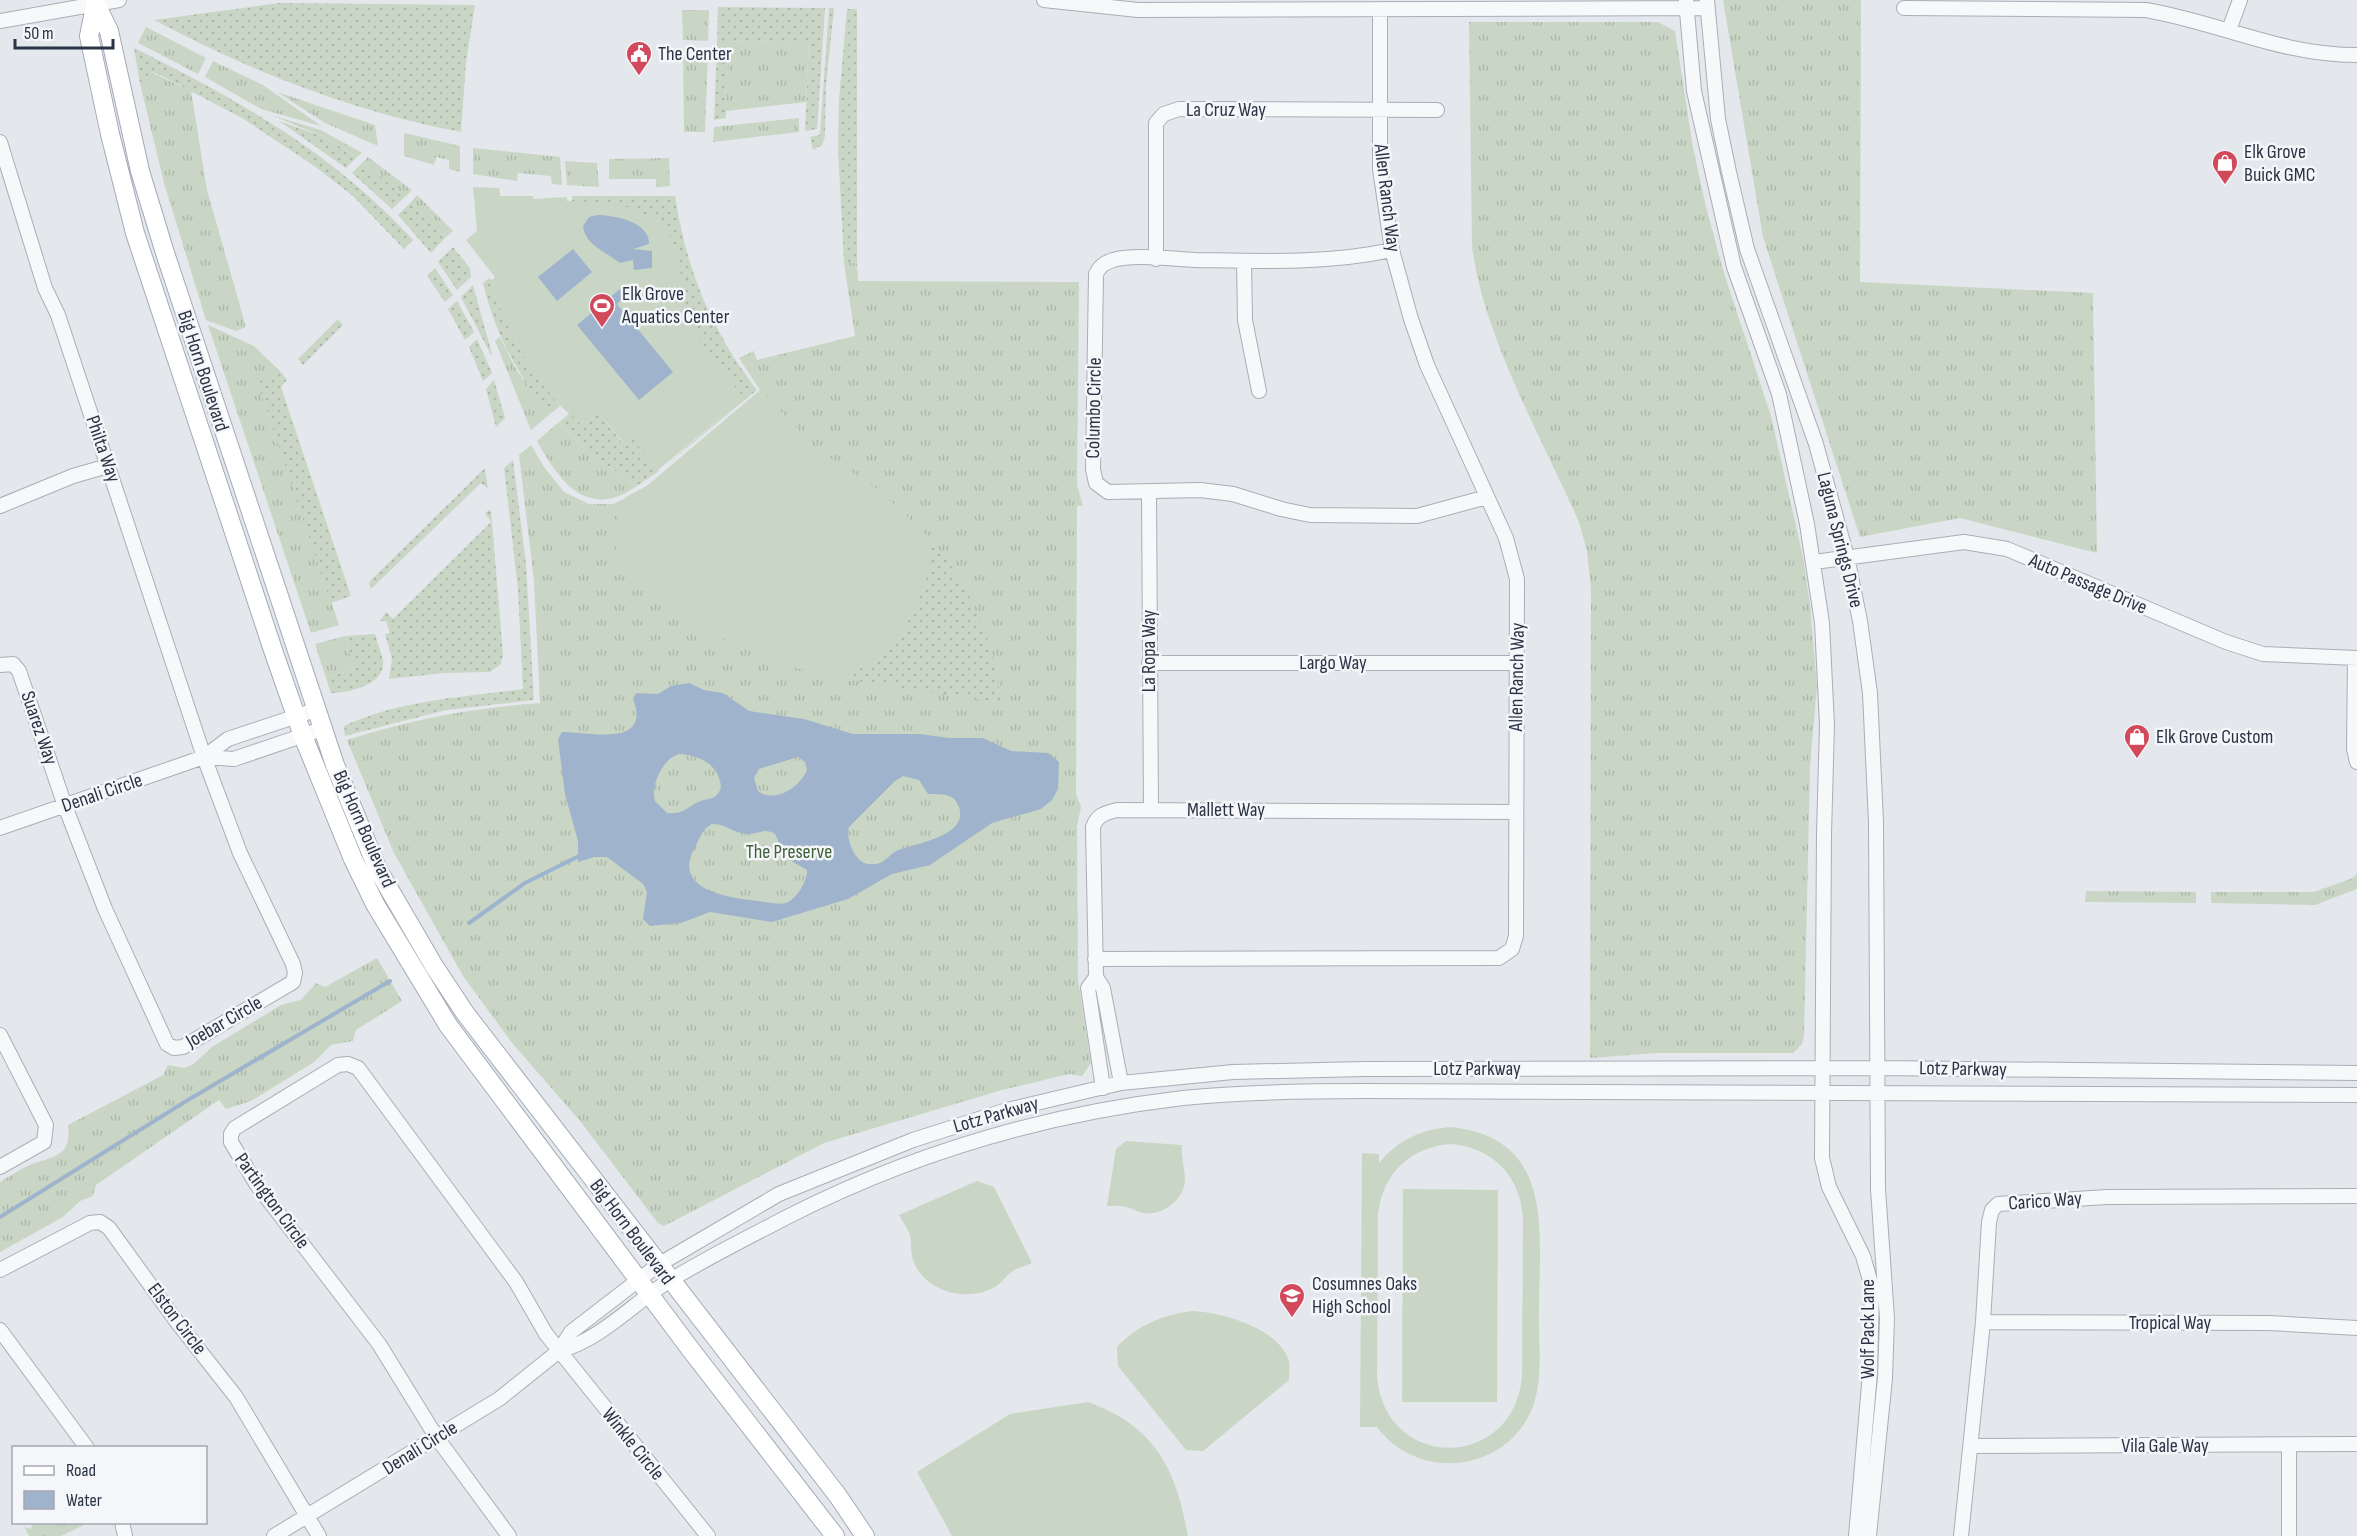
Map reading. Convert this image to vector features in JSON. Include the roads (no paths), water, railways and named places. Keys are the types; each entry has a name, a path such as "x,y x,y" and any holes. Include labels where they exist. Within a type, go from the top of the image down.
{"main road":[{"name":"Big Horn Boulevard","path":"96,2 109,31 140,171 171,273 315,711 378,870 434,966 494,1053 838,1496 865,1536"},
{"name":"Big Horn Boulevard","path":"96,2 89,36 110,134 135,233 296,717 353,859 375,904 417,976 460,1041 835,1536"}],"street":[{"path":"0,21 96,2 119,0"},
{"path":"1044,0 1137,10 1380,10 1707,4"},
{"path":"2229,30 2240,0"},
{"name":"Laguna Springs Drive","path":"1686,4 1694,91 1734,267 1779,394 1814,562 1822,623 1827,714 1824,834 1824,1094"},
{"name":"Laguna Springs Drive","path":"1707,4 1718,119 1747,249 1816,444 1847,557 1864,652 1875,770 1878,1095"},
{"path":"1904,8 2116,8 2181,16 2294,50 2328,55 2357,55"},
{"name":"Allen Ranch Way","path":"1095,959 1499,958 1512,949 1516,936 1517,579 1506,538 1427,365 1411,319 1392,250 1380,169 1380,10"},
{"name":"La Cruz Way","path":"1156,259 1156,123 1164,114 1179,110 1437,110"},
{"name":"Philta Way","path":"0,142 45,288 58,315 204,757"},
{"name":"Columbo Circle","path":"1392,250 1317,262 1156,259 1114,260 1101,265 1096,274 1093,469 1096,483 1108,492 1200,490 1233,494 1281,509 1310,515 1417,516 1487,497"},
{"path":"1244,261 1245,320 1259,391"},
{"path":"0,506 73,476 108,466"},
{"name":"La Ropa Way","path":"1149,492 1150,810"},
{"name":"Auto Passage Drive","path":"1814,562 1964,542 2007,549 2226,642 2263,654 2356,658"},
{"path":"2356,658 2354,749 2357,762"},
{"name":"Largo Way","path":"1149,663 1516,663"},
{"name":"Suarez Way","path":"0,664 13,664 20,671 65,806"},
{"name":"Denali Circle","path":"0,828 204,757 228,739 315,711"},
{"name":"Denali Circle","path":"204,757 234,759 322,729"},
{"name":"Joebar Circle","path":"65,806 105,909 167,1044 174,1048 183,1047 293,982 295,973 240,853 204,757"},
{"name":"Mallett Way","path":"1121,1083 1103,988 1096,976 1093,844 1096,819 1104,813 1117,810 1516,812"},
{"name":"Mallett Way","path":"1096,976 1088,988 1103,1088"},
{"path":"0,1035 46,1125 44,1142 0,1167"},
{"name":"Partington Circle","path":"509,1536 437,1438 379,1344 257,1185 231,1142 231,1134 235,1128 338,1065 348,1064 358,1068 516,1282 544,1331 559,1351"},
{"name":"Lotz Parkway","path":"640,1279 658,1265 779,1194 838,1168 913,1140 1007,1110 1121,1083 1233,1072 1317,1069 1878,1068 2357,1073"},
{"name":"Lotz Parkway","path":"651,1293 791,1215 921,1159 1013,1131 1111,1109 1235,1094 1318,1091 1878,1095 2357,1095"},
{"name":"Wolf Pack Lane","path":"1824,1094 1822,1158 1825,1177 1863,1256 1872,1287 1870,1373 1856,1536"},
{"name":"Wolf Pack Lane","path":"1869,1536 1887,1343 1887,1293 1878,1189 1878,1095"},
{"name":"Carico Way","path":"1961,1536 1972,1446 1989,1222 1992,1210 1998,1204 2106,1197 2357,1196"},
{"name":"Elston Circle","path":"0,1270 90,1223 100,1222 110,1228 177,1322 236,1397 319,1536"},
{"name":"Denali Circle","path":"274,1536 499,1399 559,1351 571,1332 640,1279"},
{"name":"Denali Circle","path":"559,1351 584,1343 651,1293"},
{"name":"Tropical Way","path":"1983,1322 2269,1323 2357,1328"},
{"path":"0,1330 86,1446"},
{"name":"Winkle Circle","path":"559,1351 708,1536"},
{"name":"Vila Gale Way","path":"1972,1446 2357,1444"},
{"path":"2289,1446 2289,1536"}],"water":[{"path":"597,215 621,218 644,230 649,244 633,249 652,251 652,268 634,270 633,260 620,263 597,248 588,238 583,226 589,217"},
{"path":"573,249 592,272 557,301 538,277"},
{"path":"620,289 626,296 617,304 673,372 639,400 577,325"},
{"path":"689,683 704,690 723,693 749,711 804,719 853,734 920,734 949,738 983,738 1011,751 1048,753 1059,762 1058,789 1052,800 1041,809 992,823 930,865 892,874 848,899 772,922 710,912 681,923 650,926 643,919 647,892 643,884 607,857 594,857 578,862 578,841 565,794 558,739 562,732 615,734 626,731 634,725 637,714 633,699 636,693 658,694 671,686","holes":["679,754 694,756 707,762 719,779 721,787 717,795 680,812 667,813 655,801 654,788 659,773 673,757","798,757 805,762 807,770 793,788 772,796 758,791 754,778 759,769","903,776 919,780 928,794 954,799 959,807 960,817 957,825 940,836 896,851 877,864 864,863 851,847 849,827 895,781","721,825 746,834 764,831 775,834 786,858 807,870 806,879 797,894 790,901 779,904 734,898 708,890 697,883 691,874 689,863 699,838 709,826"]}],"waterway":[{"path":"469,923 525,883 579,856"},
{"path":"0,1217 188,1100 390,981"}],"place":[{"name":"The Center","path":"639,77"},
{"name":"Elk Grove Buick GMC","path":"2225,186"},
{"name":"Elk Grove Aquatics Center","path":"602,329"},
{"name":"Elk Grove Custom","path":"2137,760"},
{"name":"Cosumnes Oaks High School","path":"1292,1319"}],"park label":[{"name":"The Preserve","path":"789,852"}]}
